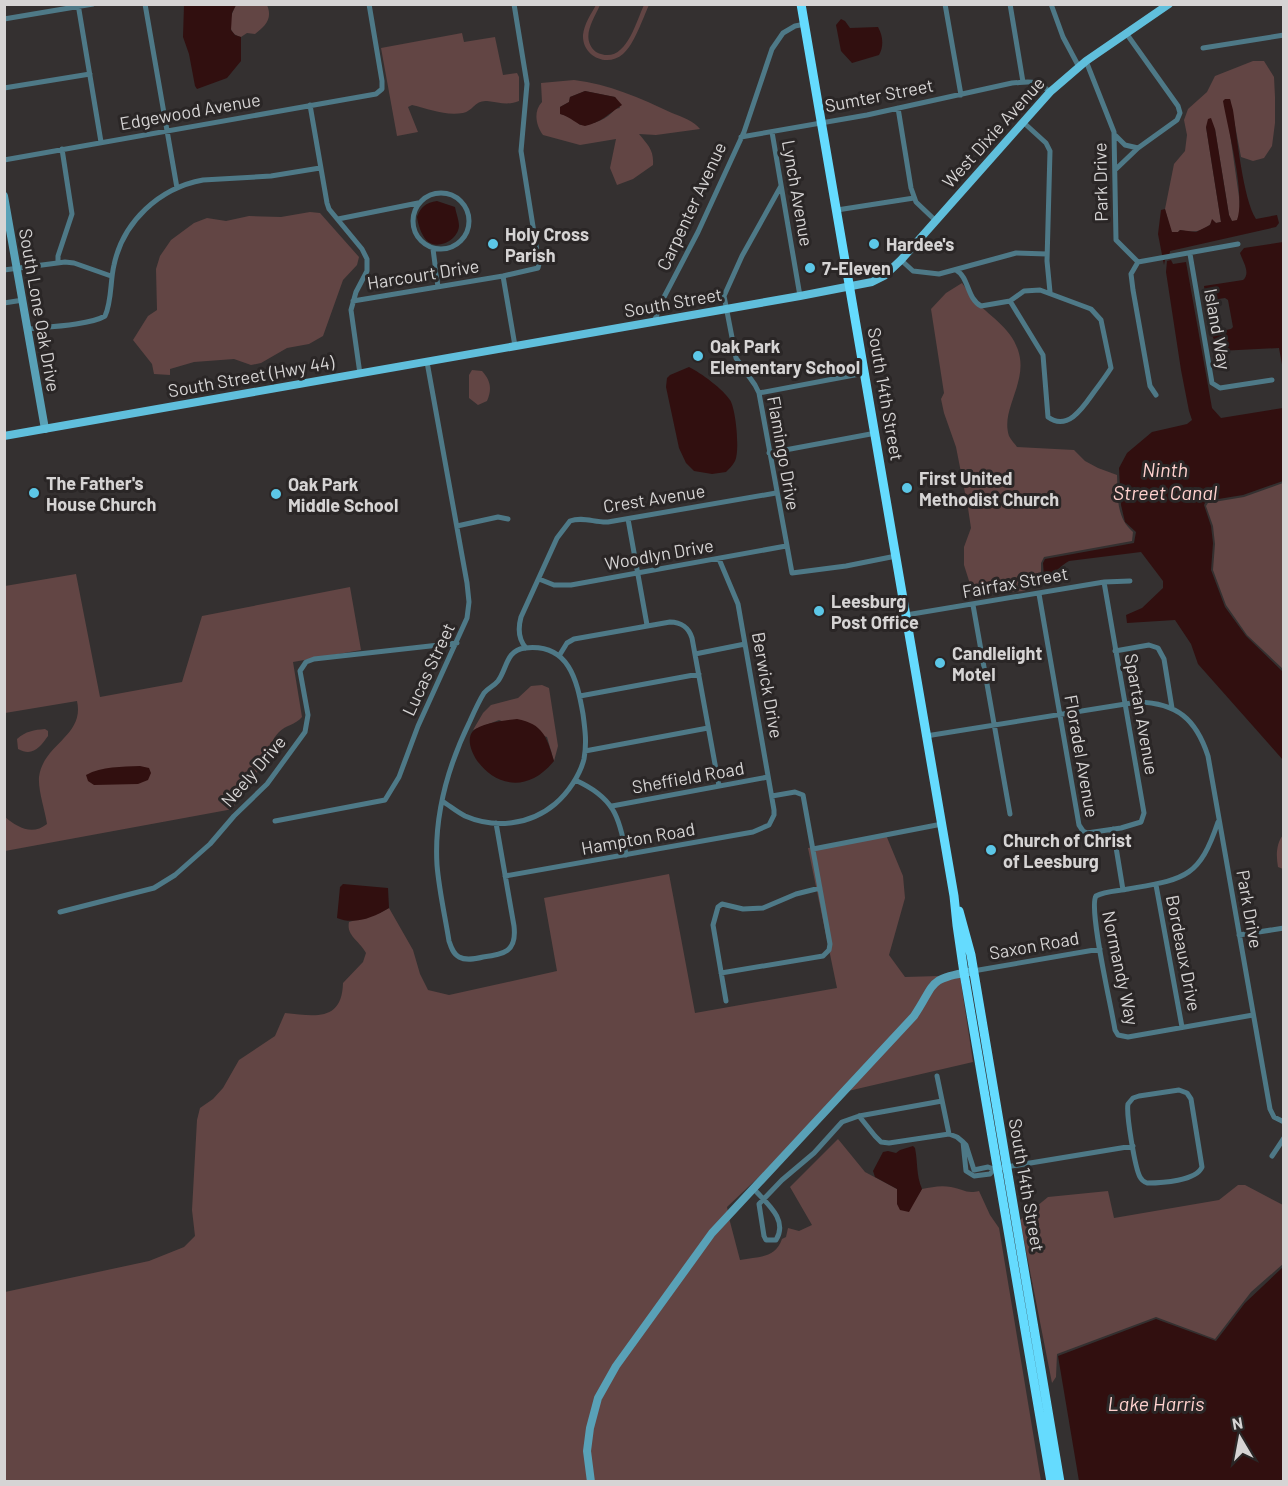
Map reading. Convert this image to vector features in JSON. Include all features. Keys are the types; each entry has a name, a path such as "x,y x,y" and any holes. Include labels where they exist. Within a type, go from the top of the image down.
{"highway":[{"name":"South 14th Street","path":"801,4 876,434 957,925 969,972 1000,1168 1037,1375 1060,1482"},
{"name":"South 14th Street","path":"1037,1375 1051,1482"}],"main road":[{"name":"West Dixie Avenue","path":"850,287 872,282 884,276 901,260 1050,92 1083,64 1169,4"},
{"name":"South Street","path":"502,349 850,287"},
{"name":"South Street (Hwy 44)","path":"4,436 502,349"}],"street":[{"path":"4,19 93,4"},
{"path":"145,4 177,188"},
{"name":"Edgewood Avenue","path":"4,160 372,96 380,92 382,81 369,4"},
{"name":"Harcourt Drive","path":"353,301 538,268 521,151 527,84 514,4"},
{"path":"945,4 961,95"},
{"path":"1010,4 1023,82 1038,82 1050,92"},
{"name":"Park Drive","path":"1051,4 1063,37 1083,64 1114,132 1115,236 1117,242 1138,262"},
{"path":"78,6 101,142"},
{"path":"741,137 774,45 789,29 805,24"},
{"path":"1115,170 1138,148 1177,120 1180,110 1126,33"},
{"path":"1203,48 1284,34"},
{"path":"4,88 90,74"},
{"name":"Sumter Street","path":"741,137 1023,82"},
{"path":"310,105 327,203 367,259 367,271 353,301 351,317 360,374"},
{"path":"898,108 914,198 921,208 936,220"},
{"path":"1023,122 1046,142 1050,151 1047,254 1050,292"},
{"name":"Lynch Avenue","path":"772,132 800,296"},
{"path":"1114,132 1121,143 1131,148 1138,148"},
{"name":"Carpenter Avenue","path":"654,322 741,137"},
{"path":"58,262 72,214 62,149"},
{"path":"28,329 100,319 105,316 111,276 119,246 136,220 151,204 177,188 211,179 271,176 320,168"},
{"path":"726,309 724,301 726,291 742,256 781,186"},
{"path":"338,219 418,203 430,194 446,192 460,200 466,209 468,225 462,240 449,249 433,249 420,241 414,230 413,218 418,203"},
{"name":"South Lone Oak Drive","path":"4,196 45,429"},
{"path":"837,210 914,198"},
{"path":"1156,395 1150,386 1131,274 1138,262 1239,244"},
{"path":"433,249 438,287"},
{"path":"901,260 918,272 939,274 1016,253 1047,254"},
{"name":"Island Way","path":"1190,254 1212,383 1221,388 1272,380"},
{"path":"4,270 58,262 74,263 111,276"},
{"path":"956,270 962,274 978,305 986,306 1010,301 1024,291 1040,290 1091,309 1100,316 1112,366 1084,407 1069,419 1059,422 1048,417 1043,355 1010,301"},
{"path":"503,276 515,346"},
{"path":"4,303 23,300"},
{"name":"Flamingo Drive","path":"726,309 736,358 759,393 792,573 846,566 896,556"},
{"name":"Lucas Street","path":"275,821 386,800 399,777 418,726 467,618 469,602 427,362"},
{"path":"759,393 865,373"},
{"path":"769,453 876,434"},
{"name":"Crest Avenue","path":"526,648 522,642 519,624 557,538 570,521 584,519 598,523 628,519 776,493"},
{"path":"457,526 498,517 508,519"},
{"path":"628,519 647,625"},
{"name":"Woodlyn Drive","path":"539,579 554,585 570,585 786,546"},
{"name":"Berwick Drive","path":"719,559 738,604 772,796 774,810 772,820"},
{"name":"Fairfax Street","path":"906,615 1104,582 1130,581"},
{"name":"Spartan Avenue","path":"1104,582 1144,816 1136,824 1113,830"},
{"name":"Floradel Avenue","path":"1039,594 1079,825 1087,833 1113,830 1123,890"},
{"path":"973,605 1010,814"},
{"path":"559,656 567,643 574,639 647,625 674,622 683,625 691,633 719,786"},
{"name":"Neely Drive","path":"60,912 154,888 176,875 210,844 267,784 305,732 308,715 300,672 306,662 314,659 457,643"},
{"path":"695,654 745,644"},
{"path":"926,736 1124,704 1147,702 1172,708 1161,650 1149,645 1115,651"},
{"path":"442,801 468,817 496,823 521,821 543,813 561,799 575,780 585,751 586,733 580,696 572,670 559,656 547,650 526,648 517,651 509,658 499,679 484,693 458,746 448,773 442,801 438,834 438,876 449,941 452,949 460,958 473,959 503,954 513,944 515,934 496,823"},
{"path":"580,696 699,674"},
{"name":"Park Drive","path":"1172,708 1190,720 1203,741 1208,756 1270,1109 1275,1117 1284,1122"},
{"path":"585,751 708,728"},
{"name":"Sheffield Road","path":"612,806 768,777"},
{"path":"575,780 594,790 612,806 621,828 626,855"},
{"path":"721,974 823,956 828,952 830,944 803,795 795,792 772,796"},
{"name":"Normandy Way","path":"1219,819 1209,848 1200,861 1178,879 1099,894 1094,898 1100,949 1115,1030 1118,1035 1128,1037 1253,1015"},
{"name":"Hampton Road","path":"505,876 753,832 765,828 772,820"},
{"path":"813,849 942,825"},
{"name":"Bordeaux Drive","path":"1156,885 1182,1027"},
{"path":"726,1001 713,924 718,907 722,904 743,909 763,908 796,894 820,888"},
{"path":"1239,934 1284,928"},
{"name":"Saxon Road","path":"969,972 1100,949"},
{"path":"591,1482 587,1451 598,1398 608,1378 699,1250 914,1016 933,984 941,977 969,972"},
{"path":"938,1076 949,1134"},
{"path":"1179,1090 1187,1093 1191,1099 1200,1148 1202,1167 1199,1173 1191,1177 1155,1183 1145,1182 1140,1177 1133,1146 1127,1107 1130,1101 1139,1096 1179,1090"},
{"path":"759,1204 782,1180 814,1153 842,1122 859,1116 942,1101"},
{"path":"859,1116 881,1142 889,1143 949,1134 957,1137 966,1145 974,1170"},
{"path":"1272,1156 1284,1138"},
{"path":"963,1142 966,1171"},
{"path":"966,1171 988,1167 1000,1168 1133,1146"},
{"path":"966,1171 974,1176 990,1174 1000,1168"},
{"path":"750,1192 764,1199 780,1222 779,1235 776,1240 766,1240 759,1204 750,1192"}],"shaded area":[{"path":"236,5 267,5 269,14 267,22 255,34 247,33 241,37 236,35 230,24"},
{"path":"596,5 600,5 589,29 589,41 596,52 606,55 614,54 622,49 633,32 644,5 649,5 631,44 617,58 603,60 597,58 591,54 584,42 585,27"},
{"path":"462,33 464,42 495,37 503,75 517,73 519,77 519,101 507,103 483,101 466,112 456,114 437,112 412,105 408,107 418,132 397,136 381,48"},
{"path":"1253,61 1264,61 1274,77 1275,123 1272,146 1264,158 1253,161 1241,157 1230,99 1225,99 1239,197 1240,213 1237,221 1232,221 1229,215 1215,129 1206,127 1221,222 1213,221 1198,231 1171,232 1165,209 1174,164 1185,151 1187,135 1184,120 1188,109 1207,92 1215,76"},
{"path":"574,80 612,88 684,118 700,129 656,135 639,134 648,145 653,165 633,179 617,185 610,168 616,139 580,145 543,135 536,118 537,110 542,102 541,83","holes":["585,91 615,97 620,108 595,123 580,125 573,118 561,114 560,107 569,102 570,97"]},
{"path":"310,212 320,213 359,257 357,265 343,280 323,336 309,344 287,348 261,363 251,365 234,359 194,362 170,369 170,375 154,374 152,364 133,340 148,316 157,310 156,269 160,256 171,240 194,223 207,218 226,221 249,216 281,217"},
{"path":"962,283 970,295 1010,334 1018,350 1020,373 1007,426 1011,439 1017,447 1074,450 1085,461 1117,475 1121,513 1123,520 1133,532 1132,541 1044,557 1041,563 1041,573 1032,578 1025,591 994,593 982,591 970,584 964,565 964,547 971,528 956,447 941,399 944,393 931,309 946,293"},
{"path":"472,370 482,371 490,385 487,401 478,405 469,398 469,375"},
{"path":"1283,483 1283,669 1247,635 1226,605 1213,570 1215,544 1213,526 1206,506 1208,503 1244,497"},
{"path":"76,574 100,697 182,682 202,616 350,587 361,650 293,662 302,717 279,732 260,769 239,782 233,809 5,851 5,817 20,827 30,830 47,824 39,782 42,766 70,732 78,713 77,701 5,713 5,586"},
{"path":"542,685 549,688 558,746 554,761 547,737 499,720 473,730 483,713 491,705 518,698 531,686"},
{"path":"45,729 48,731 48,736 36,750 28,752 18,749 17,739 20,736 30,731"},
{"path":"886,835 903,876 905,898 889,955 905,977 939,976 930,983 912,1014 766,1170 727,1207 728,1212 697,1248 591,1410 588,1481 5,1482 5,1292 149,1261 184,1247 195,1236 192,1210 197,1120 200,1108 223,1088 239,1060 275,1036 285,1013 325,1014 338,1005 343,983 363,962 366,953 351,935 349,922 389,908 413,950 420,974 428,990 449,995 557,971 544,898 669,874 695,1013 837,988 808,848"},
{"path":"1283,835 1283,869 1278,867 1277,854"},
{"path":"960,976 973,1062 848,1091 939,982"},
{"path":"838,1139 865,1172 897,1189 897,1204 910,1208 922,1189 933,1187 947,1186 968,1192 979,1191 999,1228 1041,1481 593,1482 590,1451 596,1412 610,1380 701,1252 729,1218 740,1260 771,1253 786,1237 788,1228 799,1231 812,1225 790,1187"},
{"path":"1238,1185 1245,1185 1283,1205 1283,1264 1251,1292 1215,1339 1156,1317 1057,1354 1056,1377 1052,1383 1020,1220 1048,1197 1108,1191 1114,1218 1219,1200"}],"water":[{"path":"184,5 236,5 232,13 231,30 235,35 241,37 241,61 227,78 197,89 183,37"},
{"path":"841,19 850,28 878,27 882,41 879,55 852,63 841,51 836,25"},
{"path":"585,91 615,97 622,105 600,120 585,126 560,114 560,107 569,102 570,97"},
{"path":"1230,99 1233,110 1241,167 1251,210 1256,219 1277,215 1279,223 1276,227 1170,251 1169,258 1165,260 1164,265 1158,234 1161,210 1165,209 1172,232 1180,230 1196,232 1210,225 1212,219 1216,223 1221,222 1206,127 1208,119 1211,118 1215,129 1229,215 1232,221 1237,220 1238,179 1223,101"},
{"path":"437,201 455,207 459,226 451,240 435,245 424,238 417,217 424,206"},
{"path":"1284,242 1283,370 1279,348 1219,351 1211,333 1233,327 1228,300 1225,298 1206,301 1204,286 1243,280 1246,271 1240,253 1244,248"},
{"name":"Ninth Street Canal","path":"1171,260 1173,264 1186,262 1212,408 1221,418 1283,408 1283,481 1243,495 1206,501 1204,505 1211,526 1213,543 1211,570 1225,607 1246,636 1283,672 1283,760 1198,664 1191,644 1175,620 1127,623 1126,615 1142,608 1163,588 1163,581 1141,552 1069,561 1044,576 1045,559 1134,543 1136,532 1125,522 1121,505 1119,468 1127,453 1152,432 1187,424 1192,420 1181,370 1166,272 1167,261"},
{"path":"689,367 717,386 732,405 736,421 737,449 735,461 726,472 712,474 694,471 686,463 679,448 666,387 667,378"},
{"path":"517,719 533,724 543,733 554,761 537,777 520,782 504,781 490,774 479,763 472,751 470,740 473,731 477,728"},
{"path":"140,766 149,768 151,773 148,780 138,784 94,785 88,781 86,775 105,768"},
{"path":"343,884 388,888 389,908 377,915 357,921 337,918 340,887"},
{"path":"913,1146 922,1189 909,1212 900,1210 897,1204 897,1189 875,1177 873,1171 883,1152 896,1153"},
{"name":"Lake Harris","path":"1283,1267 1283,1481 1079,1481 1058,1356 1156,1319 1216,1341 1245,1303"}],"place":[{"name":"Holy Cross Parish","path":"493,244"},
{"name":"Hardee's","path":"874,244"},
{"name":"7-Eleven","path":"810,268"},
{"name":"Oak Park Elementary School","path":"698,356"},
{"name":"First United Methodist Church","path":"907,488"},
{"name":"The Father's House Church","path":"34,493"},
{"name":"Oak Park Middle School","path":"276,494"},
{"name":"Leesburg Post Office","path":"819,611"},
{"name":"Candlelight Motel","path":"940,663"},
{"name":"Church of Christ of Leesburg","path":"991,850"}]}
